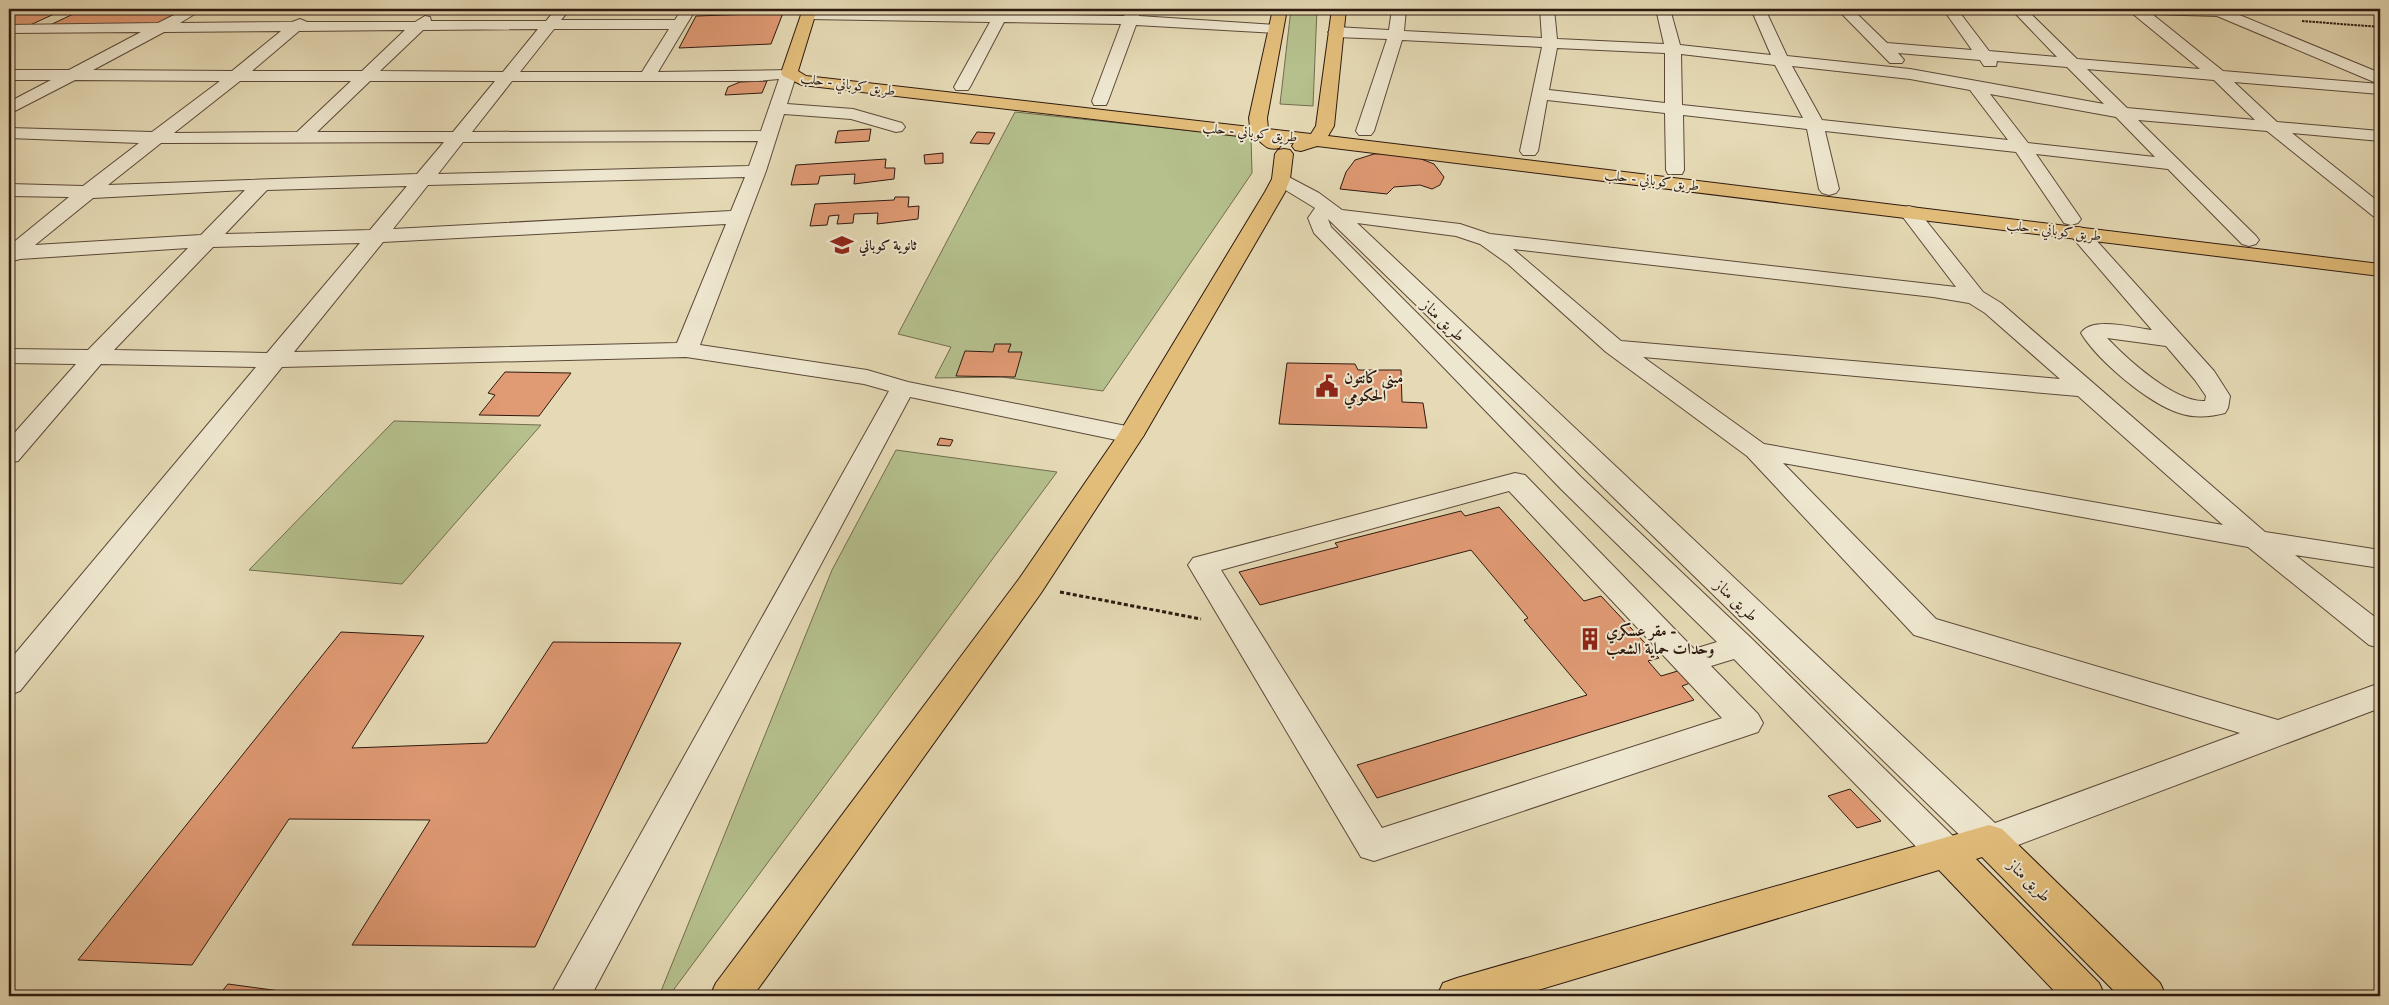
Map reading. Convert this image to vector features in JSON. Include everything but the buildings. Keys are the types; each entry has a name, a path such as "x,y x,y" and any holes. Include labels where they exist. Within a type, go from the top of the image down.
{"main road":[{"path":"1280,9 1259,126 1282,166"},
{"path":"730,996 1030,586 1131,435 1282,166 1321,133 1339,9"},
{"path":"788,73 809,12"},
{"name":"طريق كوباني - حلب","path":"788,73 812,72 1100,101 1259,126"},
{"name":"طريق كوباني - حلب","path":"788,73 802,80 1321,133 1910,212 2075,226"},
{"name":"طريق كوباني - حلب","path":"1321,133 1365,131 1829,189 2380,270"},
{"name":"طريق كوباني - حلب","path":"2125,232 2249,240 2380,255"},
{"path":"1457,996 1989,840"},
{"name":"طريق مناز","path":"1989,840 2146,996"},
{"name":"طريق مناز","path":"1946,853 2085,996"}],"street":[{"path":"9,109 196,9"},
{"path":"10,254 238,76 316,9"},
{"path":"303,136 436,9"},
{"path":"647,76 688,9"},
{"path":"1365,131 1396,35 1399,9"},
{"path":"1529,152 1550,43 1548,9"},
{"path":"1663,9 1673,49 1675,170"},
{"path":"1758,9 1781,60 1815,124 1829,189"},
{"path":"1844,9 1910,74"},
{"path":"1950,9 2010,91"},
{"path":"2018,9 2249,240"},
{"path":"2110,9 2217,11 2378,89"},
{"path":"2236,9 2380,68"},
{"path":"2137,10 2219,76 2273,127 2380,212"},
{"path":"809,12 1131,14 1276,29"},
{"path":"9,39 64,13"},
{"path":"962,87 1002,13"},
{"path":"1100,101 1131,14"},
{"path":"9,683 556,17"},
{"path":"9,29 419,25 556,17 679,24"},
{"path":"1336,32 1673,49 1910,74 2123,113 2380,136"},
{"path":"1883,47 2378,89"},
{"path":"9,75 758,76 788,73 770,136 686,350"},
{"path":"1975,85 2022,146 2075,226 2205,376 2218,396 2216,408 2189,408 2169,400 2143,382 2092,334 2101,330 2173,340"},
{"path":"1540,94 2172,164"},
{"path":"777,108 853,114 896,127"},
{"path":"9,133 158,138 303,136 770,136"},
{"name":"طريق مناز","path":"1282,166 1989,840"},
{"path":"9,190 87,192 262,184 757,171"},
{"path":"9,455 94,358 262,184"},
{"path":"1331,211 1460,230 1487,240 1934,290 1974,297 1993,308 2257,540 2380,637"},
{"name":"طريق مناز","path":"1331,211 1318,218 1321,230 1571,483 1740,646 1946,853"},
{"path":"1910,212 1974,297"},
{"path":"10,254 209,241 376,236 738,217"},
{"path":"1487,240 1515,260 1613,346 1756,450 1925,627 2280,733"},
{"path":"1408,317 1436,312"},
{"path":"1613,346 2086,389"},
{"path":"9,356 274,360 686,350 867,377 903,388 1131,435"},
{"path":"570,996 903,388"},
{"path":"1756,450 2257,540 2380,559"},
{"path":"1515,481 1746,723 1374,846 1241,627 1203,565 1515,481"},
{"path":"1675,583 1710,575"},
{"path":"1687,662 1740,646"},
{"path":"1989,840 2380,695"}],"path":[{"path":"2259,18 2380,27"},
{"path":"1030,586 1241,627"}],"green space":[{"path":"1291,9 1317,9 1313,106 1280,104"},
{"path":"1015,112 1251,137 1252,173 1103,391 1002,377 935,378 951,347 898,334"},
{"path":"394,421 541,425 402,584 249,570"},
{"path":"896,450 1057,472 669,996 659,996 832,570"}],"place":[{"name":"ثانوية كوباني","path":"842,245"},
{"name":"مبنى كانتون الحكومي","path":"1327,386"},
{"name":"مقر عسكري - وحدات حماية الشعب","path":"1590,639"}]}
